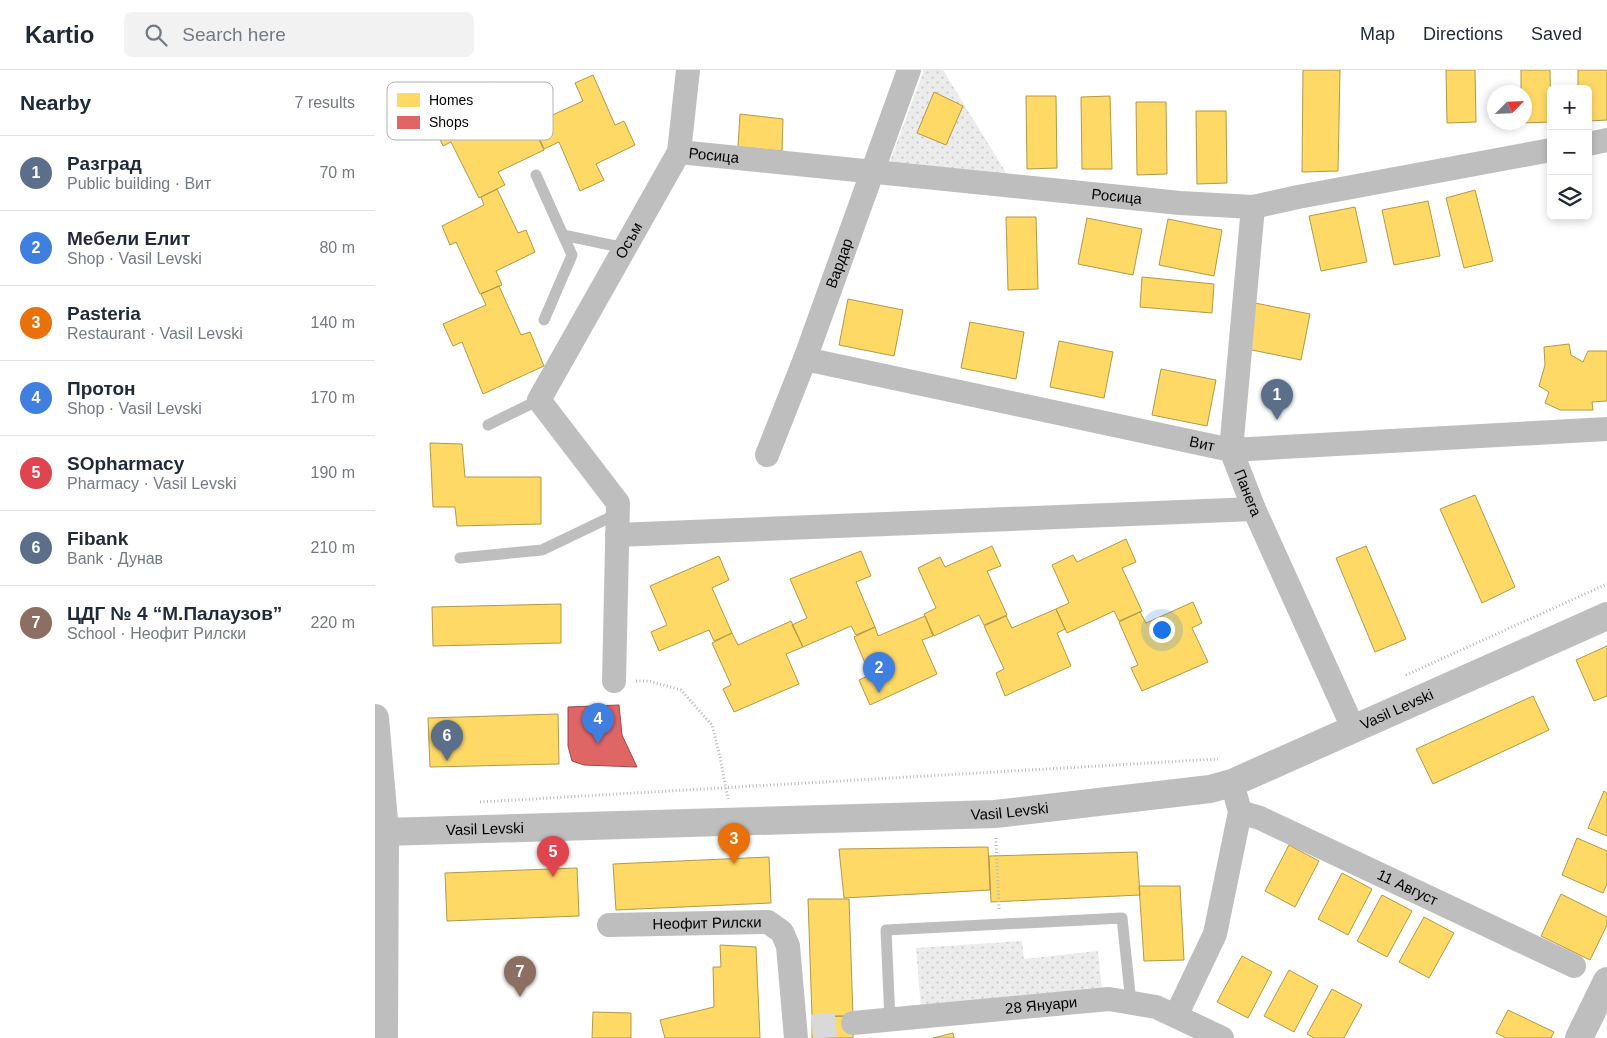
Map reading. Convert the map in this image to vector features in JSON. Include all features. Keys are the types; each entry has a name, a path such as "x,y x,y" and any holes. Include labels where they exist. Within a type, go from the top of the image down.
{"street":[{"name":"Осъм","path":"539,400 679,152 688,70"},
{"name":"Вардар","path":"767,455 805,359 909,70"},
{"path":"1592,143 1607,140"},
{"name":"Росица","path":"679,152 1180,203 1253,207 1547,151"},
{"name":"Панега","path":"1253,207 1231,450 1254,509 1355,730"},
{"name":"Вит","path":"805,359 1231,450 1607,429"},
{"path":"539,400 617,503 614,680"},
{"path":"617,524 1254,509"},
{"name":"Vasil Levski","path":"380,832 995,814 1209,789 1232,783 1355,730 1607,616"},
{"path":"375,718 380,832 384,1038"},
{"path":"1176,1016 1215,934 1240,812 1232,783"},
{"name":"11 Август","path":"1240,812 1260,818 1574,966"},
{"name":"Неофит Рилски","path":"609,925 768,922 782,932 789,946 801,1031"},
{"path":"1579,1038 1607,981"},
{"name":"28 Януари","path":"853,1023 1109,999 1156,1007 1221,1038"}],"lane":[{"path":"537,175 572,255 544,320"},
{"path":"563,235 625,248"},
{"path":"488,425 539,400"},
{"path":"460,558 542,550 617,524"},
{"path":"889,1020 886,930 1122,918 1131,1003"}],"path":[{"path":"1398,679 1607,584"},
{"path":"614,680 649,681 681,690 712,725 732,822"},
{"path":"471,802 1222,759"},
{"path":"997,848 999,901"}],"shaded area":[{"path":"924,70 943,70 1008,176 889,164"},
{"path":"1022,941 1024,959 1098,951 1102,991 921,1008 916,948"}],"building: Homes":[{"path":"1303,70 1340,70 1338,171 1302,172"},
{"path":"1446,70 1475,70 1476,122 1447,123"},
{"path":"1521,70 1550,70 1550,85 1547,85 1547,122 1532,123 1532,85 1521,85"},
{"path":"1578,70 1607,70 1607,120 1592,121 1592,85 1578,85"},
{"path":"593,75 615,125 624,121 635,145 596,164 604,180 580,191 559,142 544,149 540,140 553,140 553,115 583,101 575,83"},
{"path":"934,92 963,106 946,145 917,133"},
{"path":"1026,96 1056,96 1057,168 1027,169"},
{"path":"1110,96 1112,169 1082,169 1081,97"},
{"path":"1136,102 1166,102 1167,174 1137,175"},
{"path":"1196,111 1226,111 1227,183 1197,184"},
{"path":"740,114 783,119 782,151 738,147"},
{"path":"440,140 539,140 544,150 498,172 505,185 479,198 451,142 443,146"},
{"path":"497,189 518,233 526,230 535,252 496,271 502,285 480,294 456,242 450,245 442,226 484,205 481,197"},
{"path":"1475,190 1493,261 1464,268 1446,198"},
{"path":"1428,201 1440,256 1394,265 1382,210"},
{"path":"1355,207 1367,262 1321,271 1309,216"},
{"path":"1006,217 1036,217 1038,289 1008,290"},
{"path":"1087,218 1142,229 1133,275 1078,264"},
{"path":"1168,219 1222,230 1214,276 1159,265"},
{"path":"1142,277 1214,284 1212,313 1140,307"},
{"path":"499,286 521,335 530,332 544,366 483,394 462,342 453,346 443,324 486,305 481,294"},
{"path":"848,299 903,310 894,356 839,345"},
{"path":"1255,303 1310,314 1301,360 1247,349"},
{"path":"970,322 1024,332 1016,379 961,368"},
{"path":"1059,341 1113,352 1104,398 1050,387"},
{"path":"1569,344 1571,355 1583,362 1588,351 1607,351 1607,401 1592,402 1593,410 1560,410 1545,403 1549,392 1539,386 1545,365 1544,347"},
{"path":"1161,369 1216,380 1207,426 1152,415"},
{"path":"430,443 462,444 465,477 541,477 541,524 457,526 455,507 433,507"},
{"path":"1475,495 1515,587 1482,603 1440,509"},
{"path":"1126,539 1136,562 1122,568 1142,611 1119,621 1114,611 1067,633 1056,609 1069,603 1052,565 1073,555 1077,562"},
{"path":"992,546 1001,566 987,571 1007,615 984,625 979,615 934,636 924,614 936,608 918,568 940,557 945,567"},
{"path":"1366,546 1406,639 1375,652 1336,558"},
{"path":"861,551 871,576 856,582 875,627 856,635 851,626 803,647 792,625 807,618 790,579"},
{"path":"719,556 729,580 712,588 732,633 714,641 709,630 659,651 651,632 667,625 650,586"},
{"path":"1193,602 1202,623 1192,628 1208,662 1142,691 1131,668 1138,665 1119,622 1140,612 1146,623"},
{"path":"561,604 561,643 433,646 432,607"},
{"path":"1056,609 1065,629 1057,633 1071,666 1005,696 996,673 1004,669 984,626 1006,616 1012,628"},
{"path":"925,616 933,636 922,640 937,674 870,705 859,680 870,675 854,637 875,627 878,636"},
{"path":"791,621 803,647 786,654 799,684 734,712 723,689 731,685 712,643 732,633 738,645"},
{"path":"1607,646 1607,696 1594,701 1576,660"},
{"path":"1533,696 1549,730 1433,784 1416,749"},
{"path":"558,714 559,764 430,767 428,718"},
{"path":"1604,791 1607,793 1607,836 1588,828"},
{"path":"1577,838 1607,851 1607,884 1603,893 1562,875"},
{"path":"1289,845 1319,861 1295,907 1265,891"},
{"path":"988,847 990,890 844,898 839,849"},
{"path":"1137,852 1140,895 991,902 989,856"},
{"path":"769,857 771,903 616,910 613,864"},
{"path":"577,868 579,916 447,921 445,873"},
{"path":"1342,873 1372,889 1348,935 1318,919"},
{"path":"1139,886 1180,886 1184,960 1144,961"},
{"path":"1561,894 1607,917 1607,925 1590,960 1541,936"},
{"path":"1382,895 1412,911 1387,957 1357,941"},
{"path":"808,899 849,899 853,1016 812,1016"},
{"path":"1424,917 1454,933 1429,978 1399,962"},
{"path":"720,945 756,947 760,1038 665,1038 660,1020 714,1007 713,967 721,967"},
{"path":"1242,956 1272,972 1248,1018 1217,1002"},
{"path":"1289,970 1318,986 1294,1032 1264,1016"},
{"path":"1332,989 1362,1005 1344,1038 1314,1038 1307,1034"},
{"path":"1508,1010 1554,1032 1551,1038 1506,1038 1496,1033"},
{"path":"593,1012 631,1013 631,1038 592,1038"},
{"path":"853,1016 853,1038 812,1038 812,1017"},
{"path":"953,1033 954,1038 933,1038"}],"building: Shops":[{"path":"619,705 622,735 637,767 584,765 572,761 568,746 568,707"}],"tunnel":[{"path":"812,1027 853,1023"}],"place":[{"name":"Разград","path":"1277,420"},
{"name":"Мебели Елит","path":"879,693"},
{"name":"Протон","path":"598,744"},
{"name":"Fibank","path":"447,761"},
{"name":"Pasteria","path":"734,864"},
{"name":"SOpharmacy","path":"553,877"},
{"name":"ЦДГ № 4 “М.Палаузов”","path":"520,997"}]}
